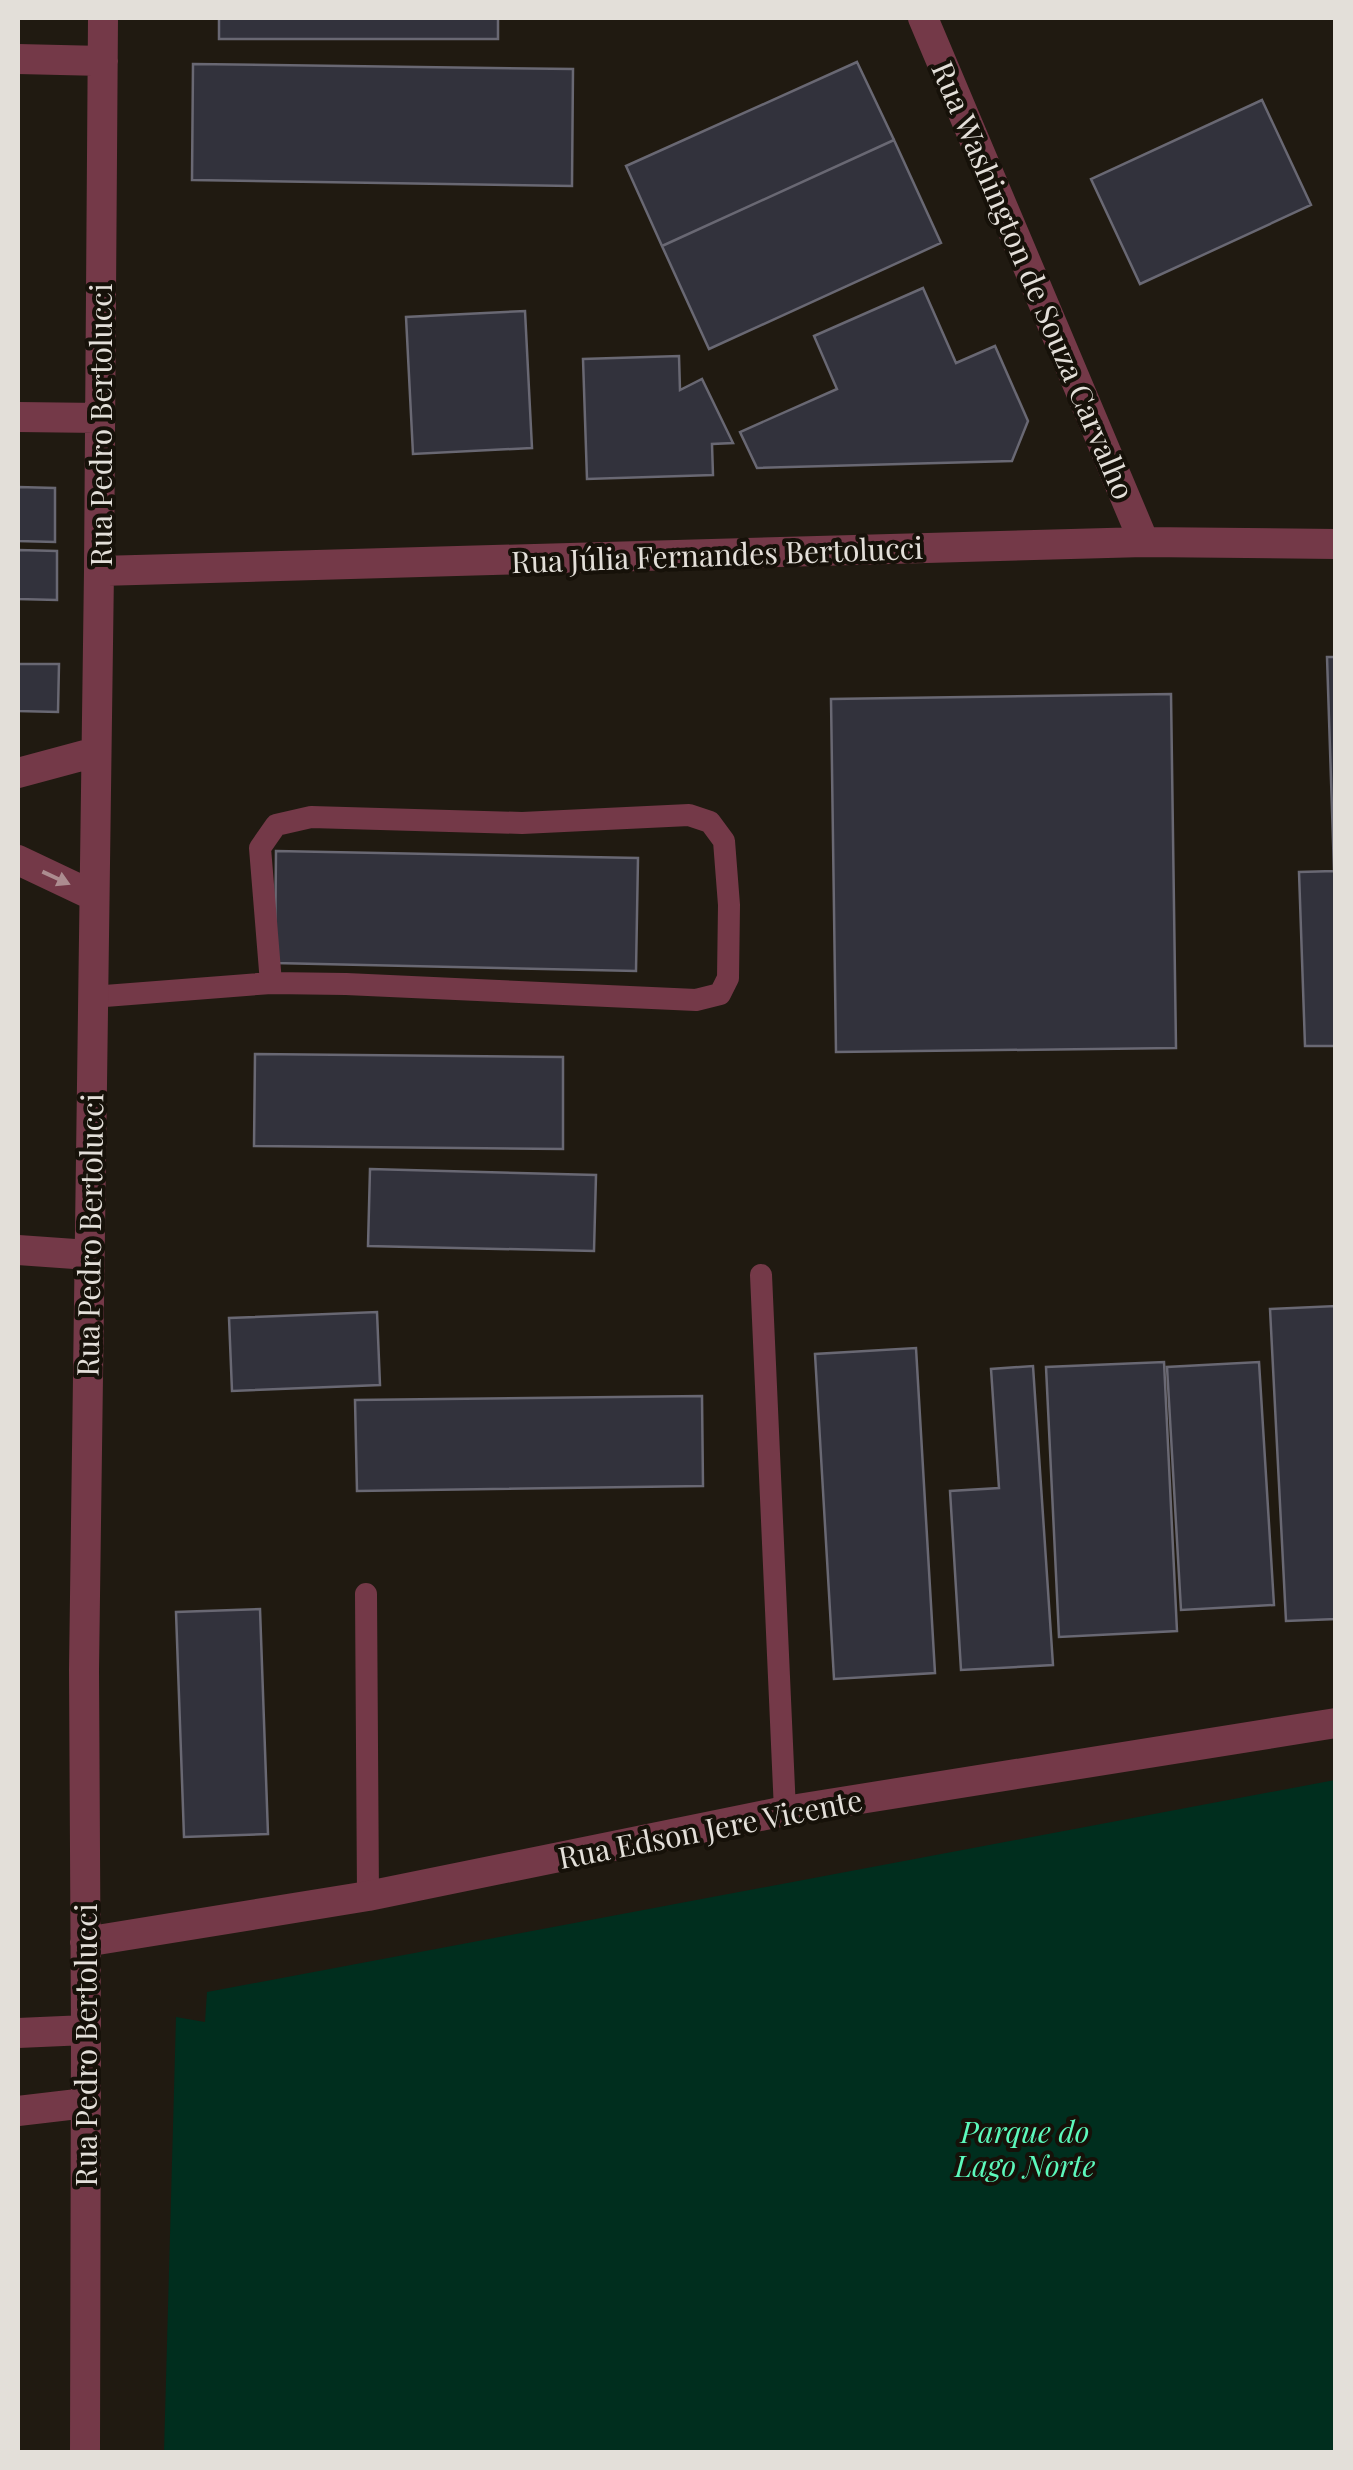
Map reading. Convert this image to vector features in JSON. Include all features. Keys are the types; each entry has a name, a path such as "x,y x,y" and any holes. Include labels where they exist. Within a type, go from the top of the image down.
{"street":[{"name":"Rua Pedro Bertolucci","path":"85,2452 84,1670 103,18"},
{"name":"Rua Washington de Souza Carvalho","path":"923,18 1144,542"},
{"path":"18,59 103,61"},
{"path":"18,417 100,418"},
{"name":"Rua Júlia Fernandes Bertolucci","path":"99,571 1144,542 1336,544"},
{"path":"18,773 96,752"},
{"path":"18,860 94,896"},
{"path":"18,1250 89,1255"},
{"name":"Rua Edson Jere Vicente","path":"85,1942 368,1896 785,1811 1336,1723"},
{"path":"18,2033 86,2030"},
{"path":"18,2110 86,2103"}],"lane":[{"path":"92,997 271,984 346,984 696,1000 720,994 728,978 724,842 710,822 688,815 522,823 311,817 276,825 260,848 271,984"},
{"path":"761,1275 785,1811"},
{"path":"366,1594 368,1896"}],"green space":[{"name":"Parque do Lago Norte","path":"1335,1780 1335,2452 164,2452 176,2017 205,2022 207,1992"}],"building":[{"path":"219,18 498,18 498,39 219,39"},
{"path":"857,62 894,140 662,246 626,166"},
{"path":"193,64 573,69 572,186 192,180"},
{"path":"1262,100 1311,205 1140,284 1091,179"},
{"path":"894,140 941,243 709,349 662,246"},
{"path":"923,288 956,363 995,346 1028,421 1012,461 757,468 740,432 837,389 814,336"},
{"path":"525,311 532,448 413,454 406,317"},
{"path":"679,356 680,390 702,379 733,443 712,444 713,475 587,479 583,359"},
{"path":"18,487 55,488 55,542 18,541"},
{"path":"18,550 57,551 57,600 18,599"},
{"path":"1327,657 1336,657 1336,1046 1305,1046 1299,872 1334,871"},
{"path":"18,664 59,664 58,712 18,711"},
{"path":"1171,694 1176,1048 836,1052 831,699"},
{"path":"276,851 638,858 636,971 275,963"},
{"path":"255,1054 563,1057 563,1149 254,1146"},
{"path":"370,1169 596,1175 594,1251 368,1246"},
{"path":"1336,1306 1336,1619 1286,1621 1270,1309"},
{"path":"377,1312 380,1385 232,1391 229,1318"},
{"path":"916,1348 935,1673 834,1679 815,1354"},
{"path":"1164,1362 1177,1631 1059,1637 1046,1367"},
{"path":"1259,1362 1274,1605 1181,1610 1167,1367"},
{"path":"1033,1366 1053,1665 961,1670 950,1491 999,1488 991,1369"},
{"path":"702,1396 703,1486 357,1491 355,1400"},
{"path":"260,1609 268,1834 184,1837 176,1612"}]}
